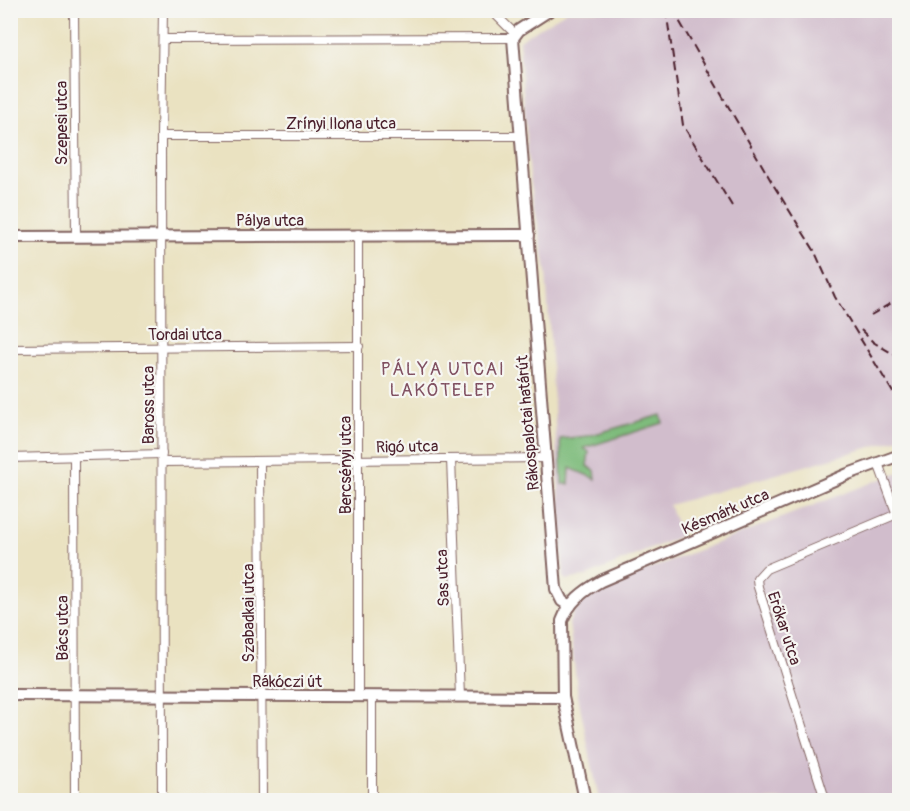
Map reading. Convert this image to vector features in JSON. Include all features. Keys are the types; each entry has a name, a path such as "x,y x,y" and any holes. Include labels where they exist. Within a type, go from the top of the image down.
{"street":[{"name":"Szepesi utca","path":"74,10 75,236"},
{"name":"Baross utca","path":"162,801 161,136 163,10"},
{"path":"491,10 514,36"},
{"path":"163,39 514,36 550,10"},
{"name":"Rákospalotai határút","path":"514,36 529,235 529,263 556,589 562,601 570,606"},
{"name":"Zrínyi Ilona utca","path":"161,136 521,136"},
{"name":"Bercsényi utca","path":"358,234 358,696"},
{"name":"Pálya utca","path":"10,237 529,235"},
{"name":"Tordai utca","path":"10,349 359,346"},
{"name":"Késmárk utca","path":"570,606 577,597 601,581 900,455"},
{"name":"Rigó utca","path":"10,458 74,456 260,461 546,458"},
{"name":"Bács utca","path":"74,456 75,801"},
{"name":"Sas utca","path":"451,459 460,697"},
{"name":"Szabadkai utca","path":"260,461 262,801"},
{"path":"878,463 900,523"},
{"name":"Erőkar utca","path":"825,799 757,579 766,569 897,514"},
{"path":"570,606 562,621 561,633 563,697 585,801"},
{"name":"Rákóczi út","path":"10,695 563,697"},
{"path":"372,696 372,801"}],"shaded area":[{"path":"567,11 899,11 899,439 669,505 681,536 587,576 567,580 564,578 546,271 530,178 519,40"},
{"path":"899,472 899,800 599,800 578,696 569,623 574,612 587,597 606,586"}],"green space":[{"path":"661,415 663,423 584,448 589,452 587,466 595,471 596,479 570,468 569,484 562,484 560,439 588,436"}],"railway":[{"path":"666,10 683,125 732,206"},
{"path":"673,10 774,186 814,250 835,297 900,404"},
{"path":"871,315 900,298"},
{"path":"861,330 873,342 900,358"}],"district":[{"name":"PÁLYA UTCAI LAKÓTELEP","path":"443,379"}]}
